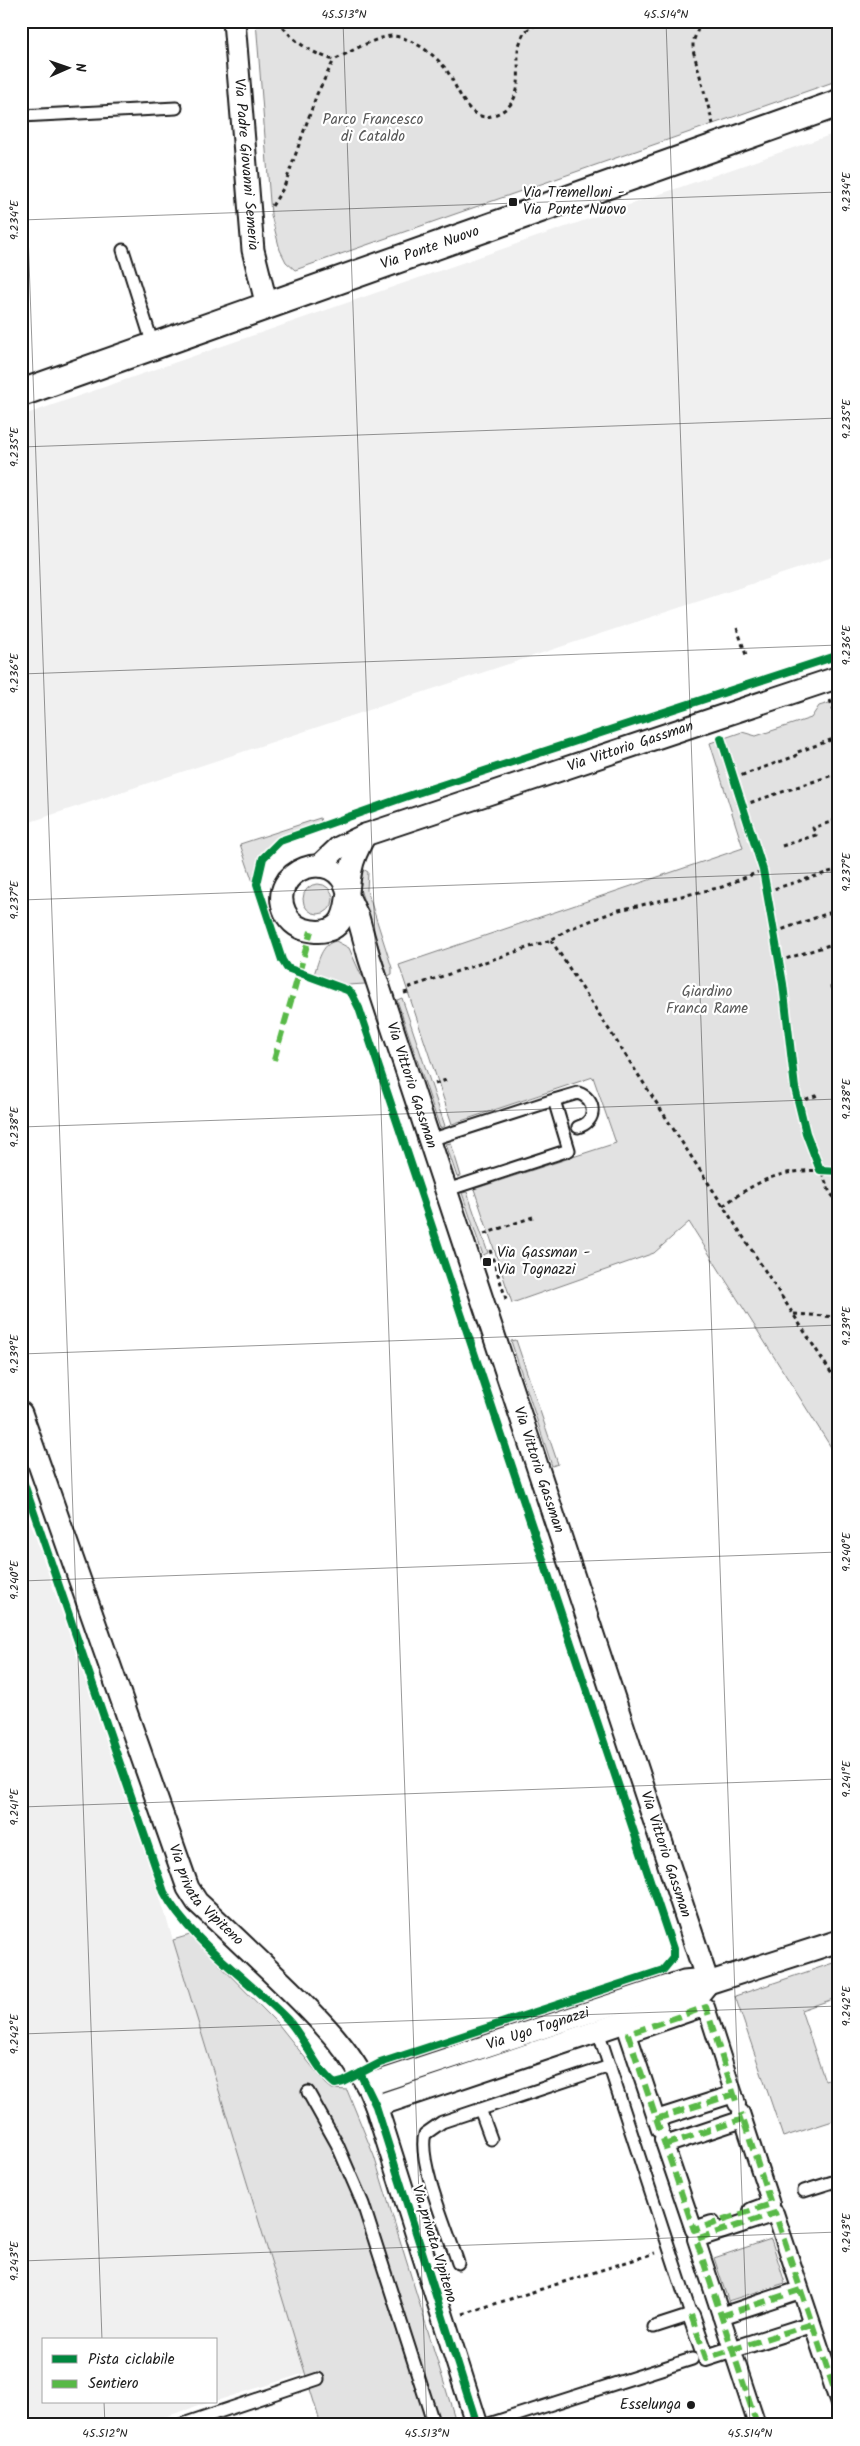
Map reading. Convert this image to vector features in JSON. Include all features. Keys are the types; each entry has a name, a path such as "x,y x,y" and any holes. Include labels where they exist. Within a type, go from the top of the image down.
{"street":[{"name":"Via Padre Giovanni Semeria","path":"234,21 253,250 268,306"},
{"name":"Via Ponte Nuovo","path":"21,393 839,103"},
{"name":"Via Vittorio Gassman","path":"319,866 338,848 365,835 839,677"},
{"path":"332,927 346,912 352,864 365,835"},
{"name":"Via Vittorio Gassman","path":"369,957 354,939 332,927 317,932 302,929 290,919 284,908 283,892 290,877 304,868 319,866 338,874 358,917 369,957 708,1983"},
{"name":"Via privata Vipiteno","path":"21,1413 188,1888 198,1902 328,2029 368,2085 477,2425"},
{"name":"Via Ugo Tognazzi","path":"368,2085 684,1981 708,1983 839,1941"},
{"name":"Via Ugo Tognazzi","path":"376,2106 690,2000 699,1994 708,1983"},
{"path":"706,2008 739,2107 772,2204 694,2230 628,2034 706,2008"},
{"path":"661,2133 739,2107"},
{"path":"661,2133 739,2107"},
{"path":"757,2425 696,2239 775,2214 839,2404"},
{"path":"721,2316 800,2290"},
{"path":"691,2315 706,2358 812,2324"}],"lane":[{"path":"21,116 176,108"},
{"path":"123,250 153,345"},
{"path":"430,1140 578,1093 588,1098 591,1103 592,1115 587,1124 578,1127"},
{"path":"447,1190 570,1150 554,1100"},
{"path":"598,2031 691,2315 654,2327"},
{"path":"458,2263 427,2166 423,2141 425,2134 436,2125 610,2066"},
{"path":"308,2092 336,2144 363,2204 434,2425"},
{"path":"480,2109 490,2139"},
{"path":"804,2191 839,2180"},
{"path":"486,2425 692,2359"},
{"path":"180,2425 318,2379"}],"path":[{"path":"278,21 296,43 312,53 334,60"},
{"path":"272,206 284,187 317,94 334,60 387,37 404,38 429,53 444,67 470,110 478,116 488,117 501,112 512,103 518,81 518,49 524,32 542,21"},
{"path":"607,21 636,25 662,21"},
{"path":"701,21 693,42 693,50 713,127"},
{"path":"737,628 747,658"},
{"path":"830,700 839,725"},
{"path":"734,778 796,756 795,753 839,737"},
{"path":"720,738 763,870 775,932 798,1102 806,1133 820,1170 830,1192 839,1203"},
{"path":"743,805 839,773"},
{"path":"782,846 816,835 813,828 839,819"},
{"path":"328,824 337,821"},
{"path":"767,891 839,869"},
{"path":"404,993 408,992 410,987 551,940 569,929 618,910 722,888 763,870"},
{"path":"775,932 832,912"},
{"path":"551,940 839,1385"},
{"path":"779,961 839,942"},
{"path":"830,988 839,985"},
{"path":"435,1084 446,1080"},
{"path":"798,1102 818,1096"},
{"path":"723,1206 748,1187 767,1178 786,1173 820,1170 839,1171"},
{"path":"484,1234 533,1217"},
{"path":"490,1250 507,1302"},
{"path":"793,1314 839,1317"},
{"path":"460,2315 669,2248"}],"shaded area":[{"path":"839,132 839,555 21,825 21,416"},
{"path":"21,1495 158,1891 305,2373 218,2400 218,2338 42,2338 42,2404 205,2404 139,2425 21,2425"}],"green space":[{"name":"Parco Francesco di Cataldo","path":"256,21 839,21 839,80 295,270 286,262 280,250 271,215"},
{"name":"Giardino Franca Rame","path":"839,700 839,1460 689,1222 654,1253 512,1303 474,1189 616,1143 593,1077 452,1124 399,965 743,848 710,743 742,732 756,736 811,718 819,706"},
{"path":"320,818 321,822 284,836 273,842 265,850 255,872 255,888 240,844"},
{"path":"363,869 368,872 367,890 392,968 392,974 388,976 360,889"},
{"path":"318,884 329,888 333,899 329,910 318,914 307,910 303,899 307,888"},
{"path":"336,941 349,948 365,984 348,985 314,974 324,949"},
{"path":"402,998 445,1126 440,1128 397,1000"},
{"path":"451,1143 461,1176 457,1177 446,1144"},
{"path":"467,1192 488,1253 483,1255 462,1193"},
{"path":"516,1340 558,1464 552,1466 511,1341"},
{"path":"190,1935 279,2025 326,2084 332,2089 347,2090 374,2156 457,2425 321,2425 173,1940"},
{"path":"839,1961 839,1997 801,2010 825,2081 839,2076 839,2119 783,2137 735,1996"},
{"path":"771,2239 785,2283 728,2301 714,2258"}],"marked path":[{"path":"274,1060 311,931"},
{"path":"660,2130 628,2034 706,2007 737,2104"},
{"path":"656,2119 734,2094"},
{"path":"663,2139 694,2230 771,2204 741,2113"},
{"path":"665,2145 743,2119"},
{"path":"757,2425 696,2239 775,2213 839,2404"},
{"path":"721,2316 800,2290"},
{"path":"691,2315 706,2358 812,2324"}],"cycle path":[{"path":"21,1475 164,1892 188,1926 204,1943 287,2019 300,2035 321,2070 335,2084 343,2082 380,2063 663,1970 673,1958 673,1949 359,1008 352,994 347,990 287,968 282,960 257,884 263,858 280,841 405,797 839,655"},
{"path":"721,738 763,870 783,984 795,1088 806,1133 820,1170 839,1171"},
{"path":"360,2073 376,2106 477,2425"}],"place":[{"name":"Via Tremelloni - Via Ponte Nuovo","path":"513,202"},
{"name":"Via Gassman - Via Tognazzi","path":"487,1262"},
{"name":"Esselunga","path":"691,2405"}]}
